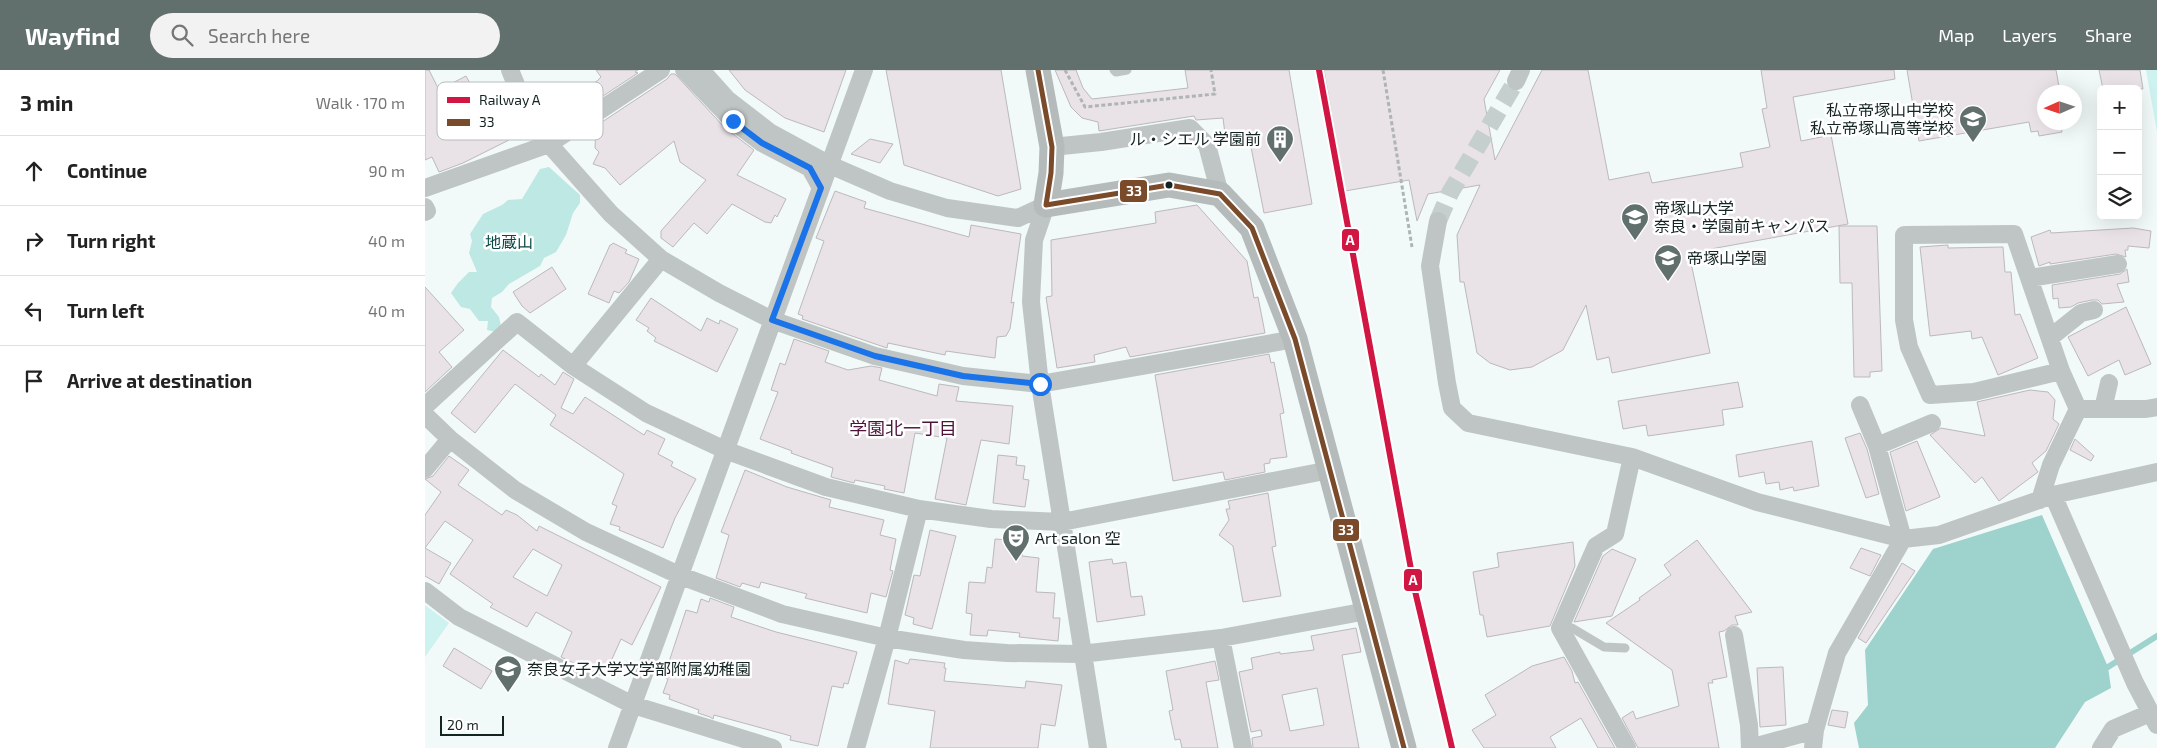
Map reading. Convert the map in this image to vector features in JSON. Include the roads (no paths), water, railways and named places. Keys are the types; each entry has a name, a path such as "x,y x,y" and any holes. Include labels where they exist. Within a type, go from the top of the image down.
{"street":[{"path":"510,70 515,82"},
{"path":"603,108 661,70"},
{"path":"684,70 733,121 762,143 810,168 821,188"},
{"path":"701,70 727,99 771,134 830,165 890,191 947,208 1017,218 1046,205 1169,186 1220,194"},
{"path":"617,748 864,70"},
{"path":"1038,70 1053,148 1046,205 1034,240 1031,302 1040,384 1081,654 1098,748"},
{"path":"1053,148 1190,128 1207,145 1220,194 1252,228 1295,339 1404,748"},
{"path":"547,140 611,214 661,259 719,293 772,320 875,356 963,376 1040,384 1295,339"},
{"path":"425,188 549,144 555,140"},
{"path":"425,208 427,211 425,212"},
{"path":"1438,221 1431,266 1452,408 1468,423 1632,457 1757,502 1903,539 1939,535 2047,498 2157,472"},
{"path":"2061,371 1974,392 1930,395 1909,347 1904,320 1904,235 2014,234 2051,337 2061,371 2078,410 2051,465 2047,498 2154,719 2113,729 2101,748"},
{"path":"573,366 661,259"},
{"path":"2029,278 2118,264"},
{"path":"2051,337 2081,313 2094,310"},
{"path":"425,406 517,322 573,366 646,413 725,450 826,487 919,508 991,519 1062,522 1330,470"},
{"path":"2103,409 2109,383"},
{"path":"1813,748 1815,730 1837,653 1903,539 1877,446 1860,405"},
{"path":"2078,410 2136,410 2157,407"},
{"path":"425,415 450,438 515,490 586,532 681,576 783,614 887,638 990,652 1081,654 1221,638 1367,611"},
{"path":"1877,446 1932,423"},
{"path":"425,469 450,438"},
{"path":"1627,748 1560,628 1596,546 1615,534 1632,457"},
{"path":"856,748 887,638 919,508"},
{"path":"425,591 459,616 633,706 773,748"},
{"path":"1734,635 1749,724 1750,748 1815,730"},
{"path":"1221,638 1243,748"}],"lane":[{"path":"1114,70 1116,72 1127,70"},
{"path":"1560,628 1572,628 1604,647 1625,648"}],"waterway":[{"path":"2108,667 2157,636"}],"tunnel":[{"path":"1438,221 1450,193 1516,81"}],"rail line":[{"name":"A","path":"1319,70 1415,591 1452,748"}],"place":[{"name":"私立帝塚山中学校 私立帝塚山高等学校","path":"1973,143"},
{"name":"ル・シエル 学園前","path":"1280,163"},
{"name":"帝塚山大学 奈良・学園前キャンパス","path":"1635,241"},
{"name":"帝塚山学園","path":"1668,282"},
{"name":"Art salon 空","path":"1016,562"},
{"name":"奈良女子大学文学部附属幼稚園","path":"508,693"}],"district":[{"name":"学園北一丁目","path":"903,429"}],"park label":[{"name":"地蔵山","path":"509,242"}]}
